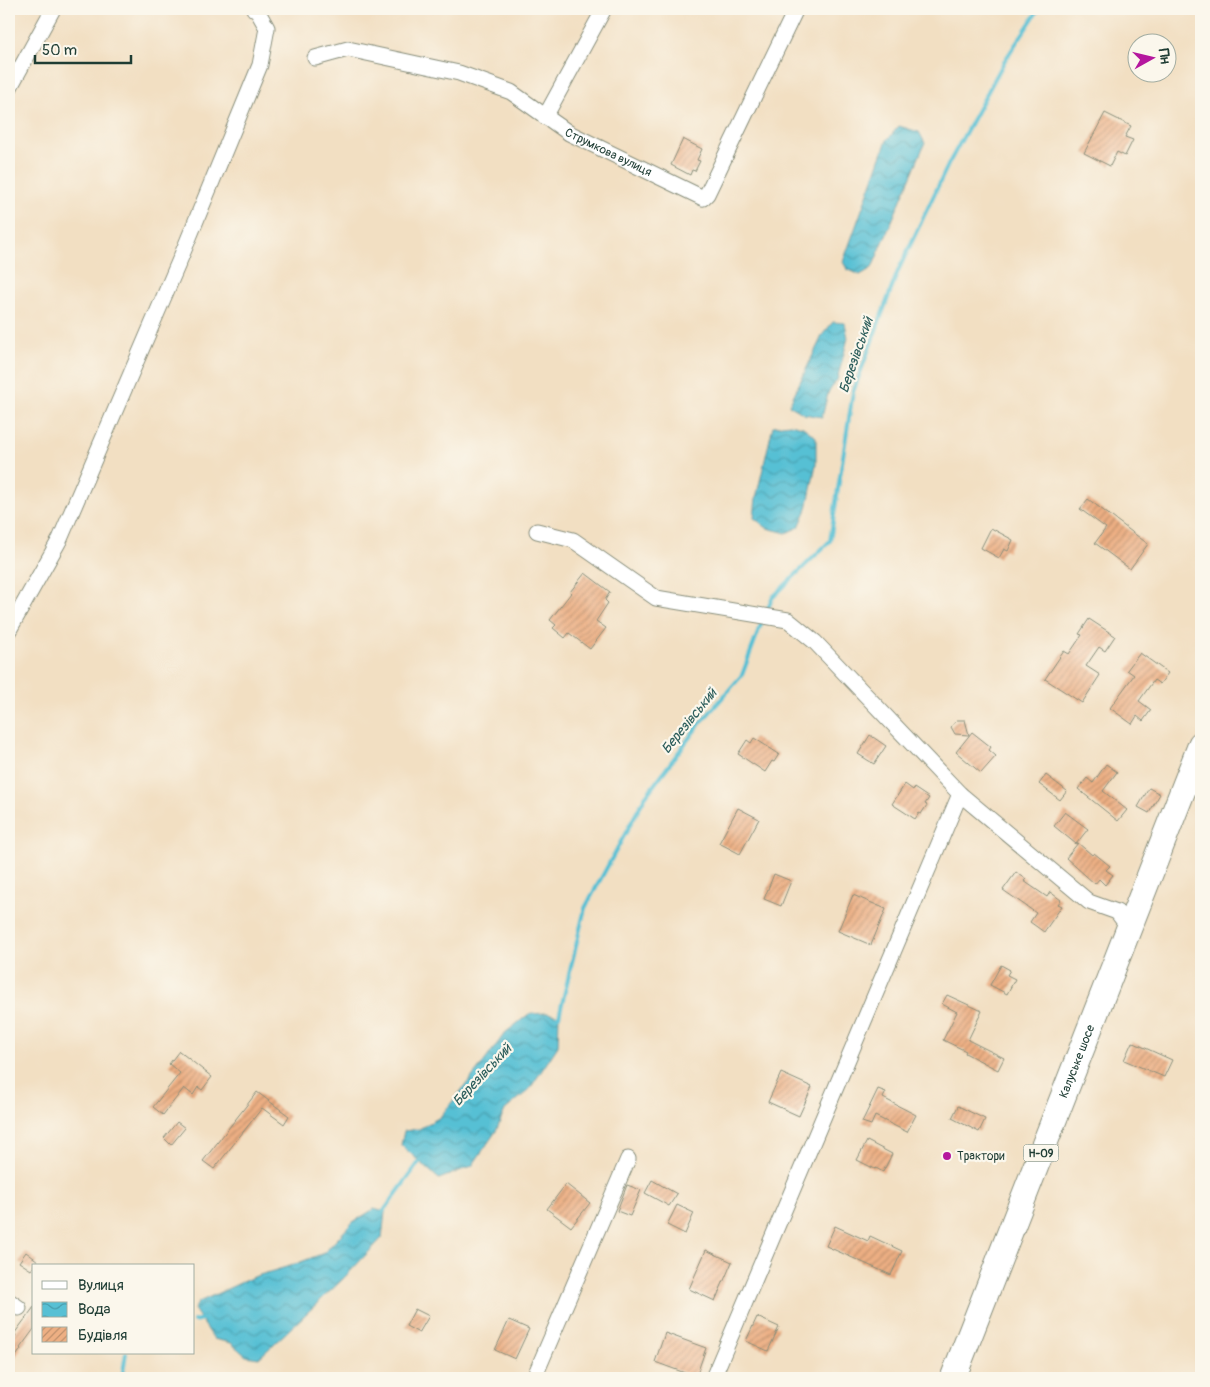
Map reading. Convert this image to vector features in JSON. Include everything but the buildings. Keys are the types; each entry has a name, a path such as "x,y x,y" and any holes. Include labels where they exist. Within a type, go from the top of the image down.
{"main road":[{"name":"Калуське шосе","path":"953,1378 1201,744"}],"street":[{"path":"9,89 52,9"},
{"path":"9,630 60,539 181,257 260,65 267,28 258,12 254,9"},
{"path":"545,117 604,9"},
{"name":"Струмкова вулиця","path":"315,58 348,49 459,72 511,92 569,133 703,198 707,194 796,9"},
{"path":"537,531 573,540 656,598 788,620 815,642 960,794 1089,902 1118,912 1129,928"},
{"path":"713,1378 960,794"},
{"path":"534,1378 628,1159"}],"water":[{"path":"899,126 919,132 925,143 872,268 860,275 847,269 843,262 887,140"},
{"path":"833,322 845,323 848,338 837,380 828,393 822,417 804,414 789,405 823,334"},
{"path":"790,424 803,427 816,437 816,464 807,509 799,527 786,533 767,528 754,518 756,498 773,426"},
{"path":"547,1013 559,1016 558,1046 529,1090 505,1110 496,1131 472,1166 439,1179 401,1145 404,1131 419,1129 440,1117 505,1033 529,1014"},
{"path":"374,1209 385,1212 382,1238 342,1280 259,1358 246,1356 231,1343 214,1339 195,1310 199,1302 253,1277 324,1253 353,1222"}],"waterway":[{"name":"Березівський","path":"766,613 772,598 830,541 853,392 898,271 949,163 1005,60 1039,9"},
{"name":"Березівський","path":"557,1017 559,1016 585,908 645,797 698,726 742,675 763,619"},
{"name":"Березівський","path":"381,1215 422,1158"},
{"name":"Березівський","path":"195,1321 206,1318"},
{"name":"Березівський","path":"122,1378 126,1354"}],"place":[{"name":"Трактори","path":"947,1156"}]}
